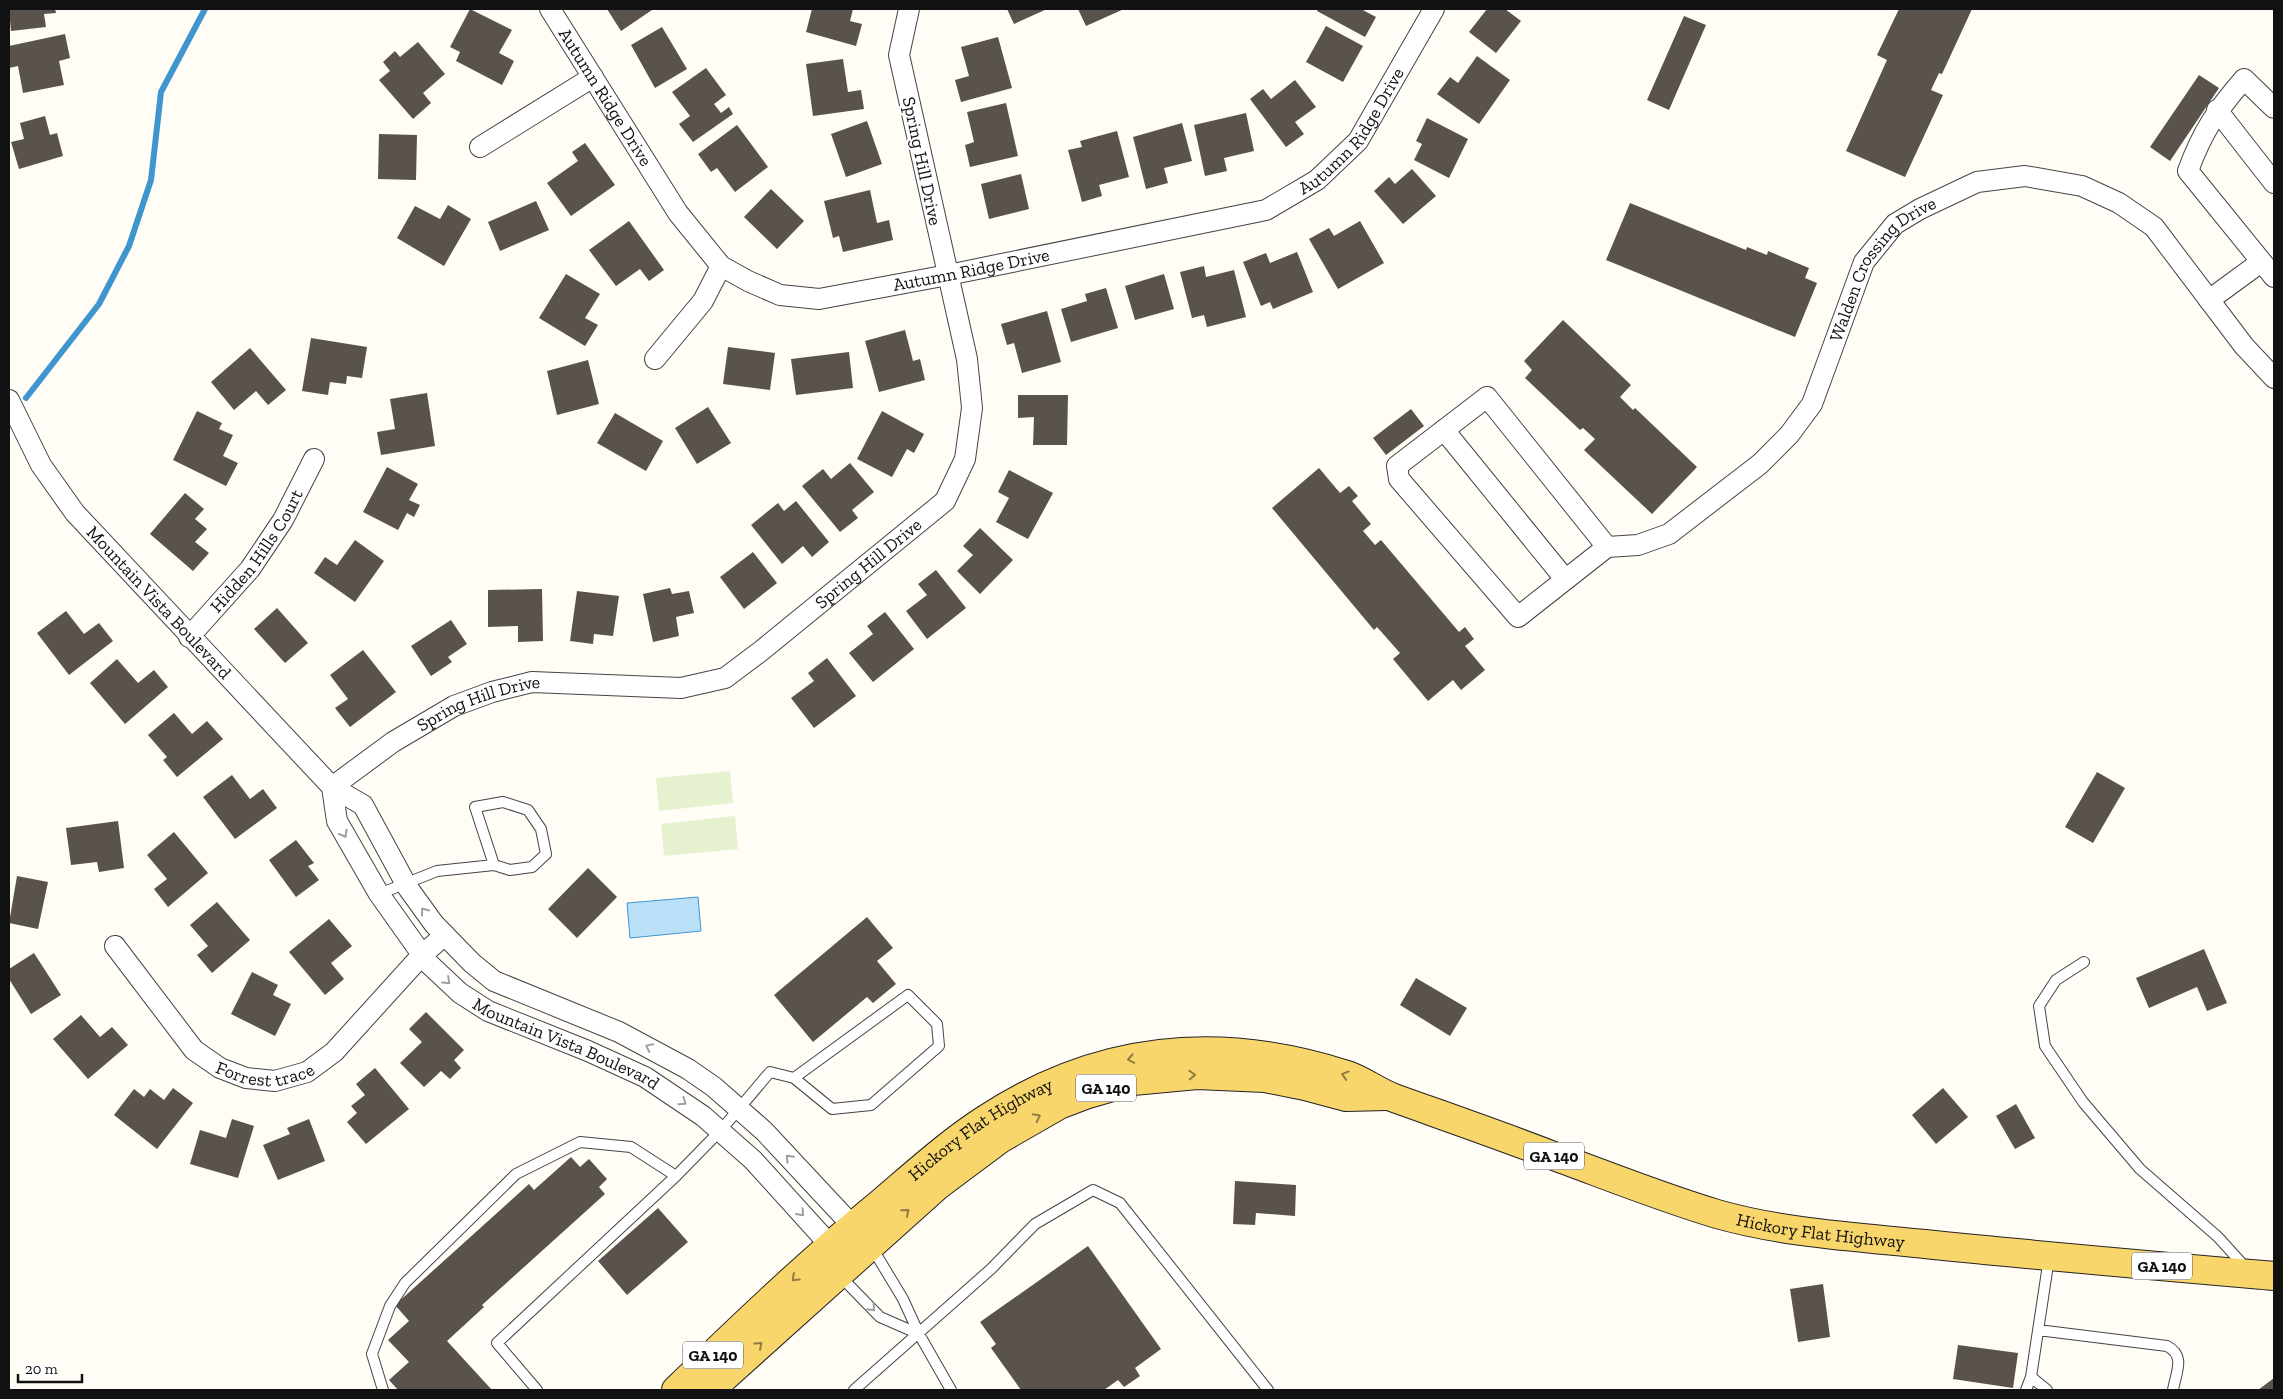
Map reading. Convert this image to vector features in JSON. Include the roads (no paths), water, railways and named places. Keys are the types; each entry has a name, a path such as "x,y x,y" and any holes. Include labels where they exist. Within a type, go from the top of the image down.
{"main road":[{"name":"Hickory Flat Highway","path":"710,1390 839,1261 861,1235 937,1186 1000,1139 1059,1105 1111,1086 1166,1076 1231,1075 1297,1084 1346,1097 1388,1096 1452,1117 1650,1192 1746,1221 1822,1234 2050,1257 2263,1275"},
{"name":"Hickory Flat Highway","path":"676,1390 839,1261"}],"street":[{"name":"Autumn Ridge Drive","path":"550,9 678,213 721,266 748,281 780,295 819,299 948,276 1266,210 1317,180 1358,141 1434,9"},
{"name":"Spring Hill Drive","path":"332,787 393,742 454,706 492,692 532,682 680,688 725,678 761,651 945,501 965,459 972,408 967,359 899,55 909,9"},
{"path":"480,146 593,77"},
{"path":"2274,108 2244,79 2217,110 2196,148 2188,171 2274,278"},
{"path":"2217,110 2274,183"},
{"name":"Walden Crossing Drive","path":"1606,547 1638,545 1669,534 1760,464 1789,435 1812,404 1864,262 1895,224 1920,208 1977,182 2025,176 2082,186 2119,203 2154,227 2244,346 2274,378"},
{"path":"2209,300 2261,262"},
{"path":"655,359 703,301 721,266"},
{"path":"1487,397 1606,547 1518,617 1399,479 1397,466 1487,397"},
{"name":"Mountain Vista Boulevard","path":"9,400 41,465 75,513 189,637 332,787 363,805 406,884 434,924 445,935 494,981 619,1032 668,1056 714,1088 764,1131 861,1235"},
{"path":"1444,430 1565,580"},
{"name":"Hidden Hills Court","path":"189,637 250,569 283,520 314,460"},
{"name":"Mountain Vista Boulevard","path":"332,787 337,820 379,894 428,963 460,993 488,1011 588,1051 645,1077 674,1096 721,1130 753,1160 839,1261"},
{"name":"Forrest trace","path":"115,946 194,1050 220,1068 246,1078 275,1081 307,1072 334,1052 422,955 445,935"}],"lane":[{"path":"379,894 438,871 494,864 510,870 532,867 546,854 541,829 528,810 503,802 475,807 494,864"},
{"path":"2084,962 2056,980 2039,1006 2045,1046 2083,1102 2116,1143 2181,1207 2263,1275"},
{"path":"537,1390 497,1344 676,1176 721,1130 770,1072 794,1078 832,1109 871,1105 939,1046 937,1024 908,995 794,1078"},
{"path":"383,1390 372,1354 390,1306 405,1283 516,1174 580,1142 631,1147 676,1176"},
{"path":"854,1390 991,1269 1035,1224 1093,1190 1120,1203 1268,1390"},
{"path":"861,1235 903,1299 919,1334 951,1390"},
{"path":"2026,1390 2031,1377 2050,1257"},
{"path":"839,1261 880,1317 919,1334"},
{"path":"2038,1330 2167,1346 2176,1351 2179,1358 2173,1390"},
{"path":"2031,1377 2047,1390"}],"water":[{"path":"698,897 701,931 630,938 627,903"}],"waterway":[{"path":"26,398 99,304 129,246 151,180 161,92 205,9"}]}
